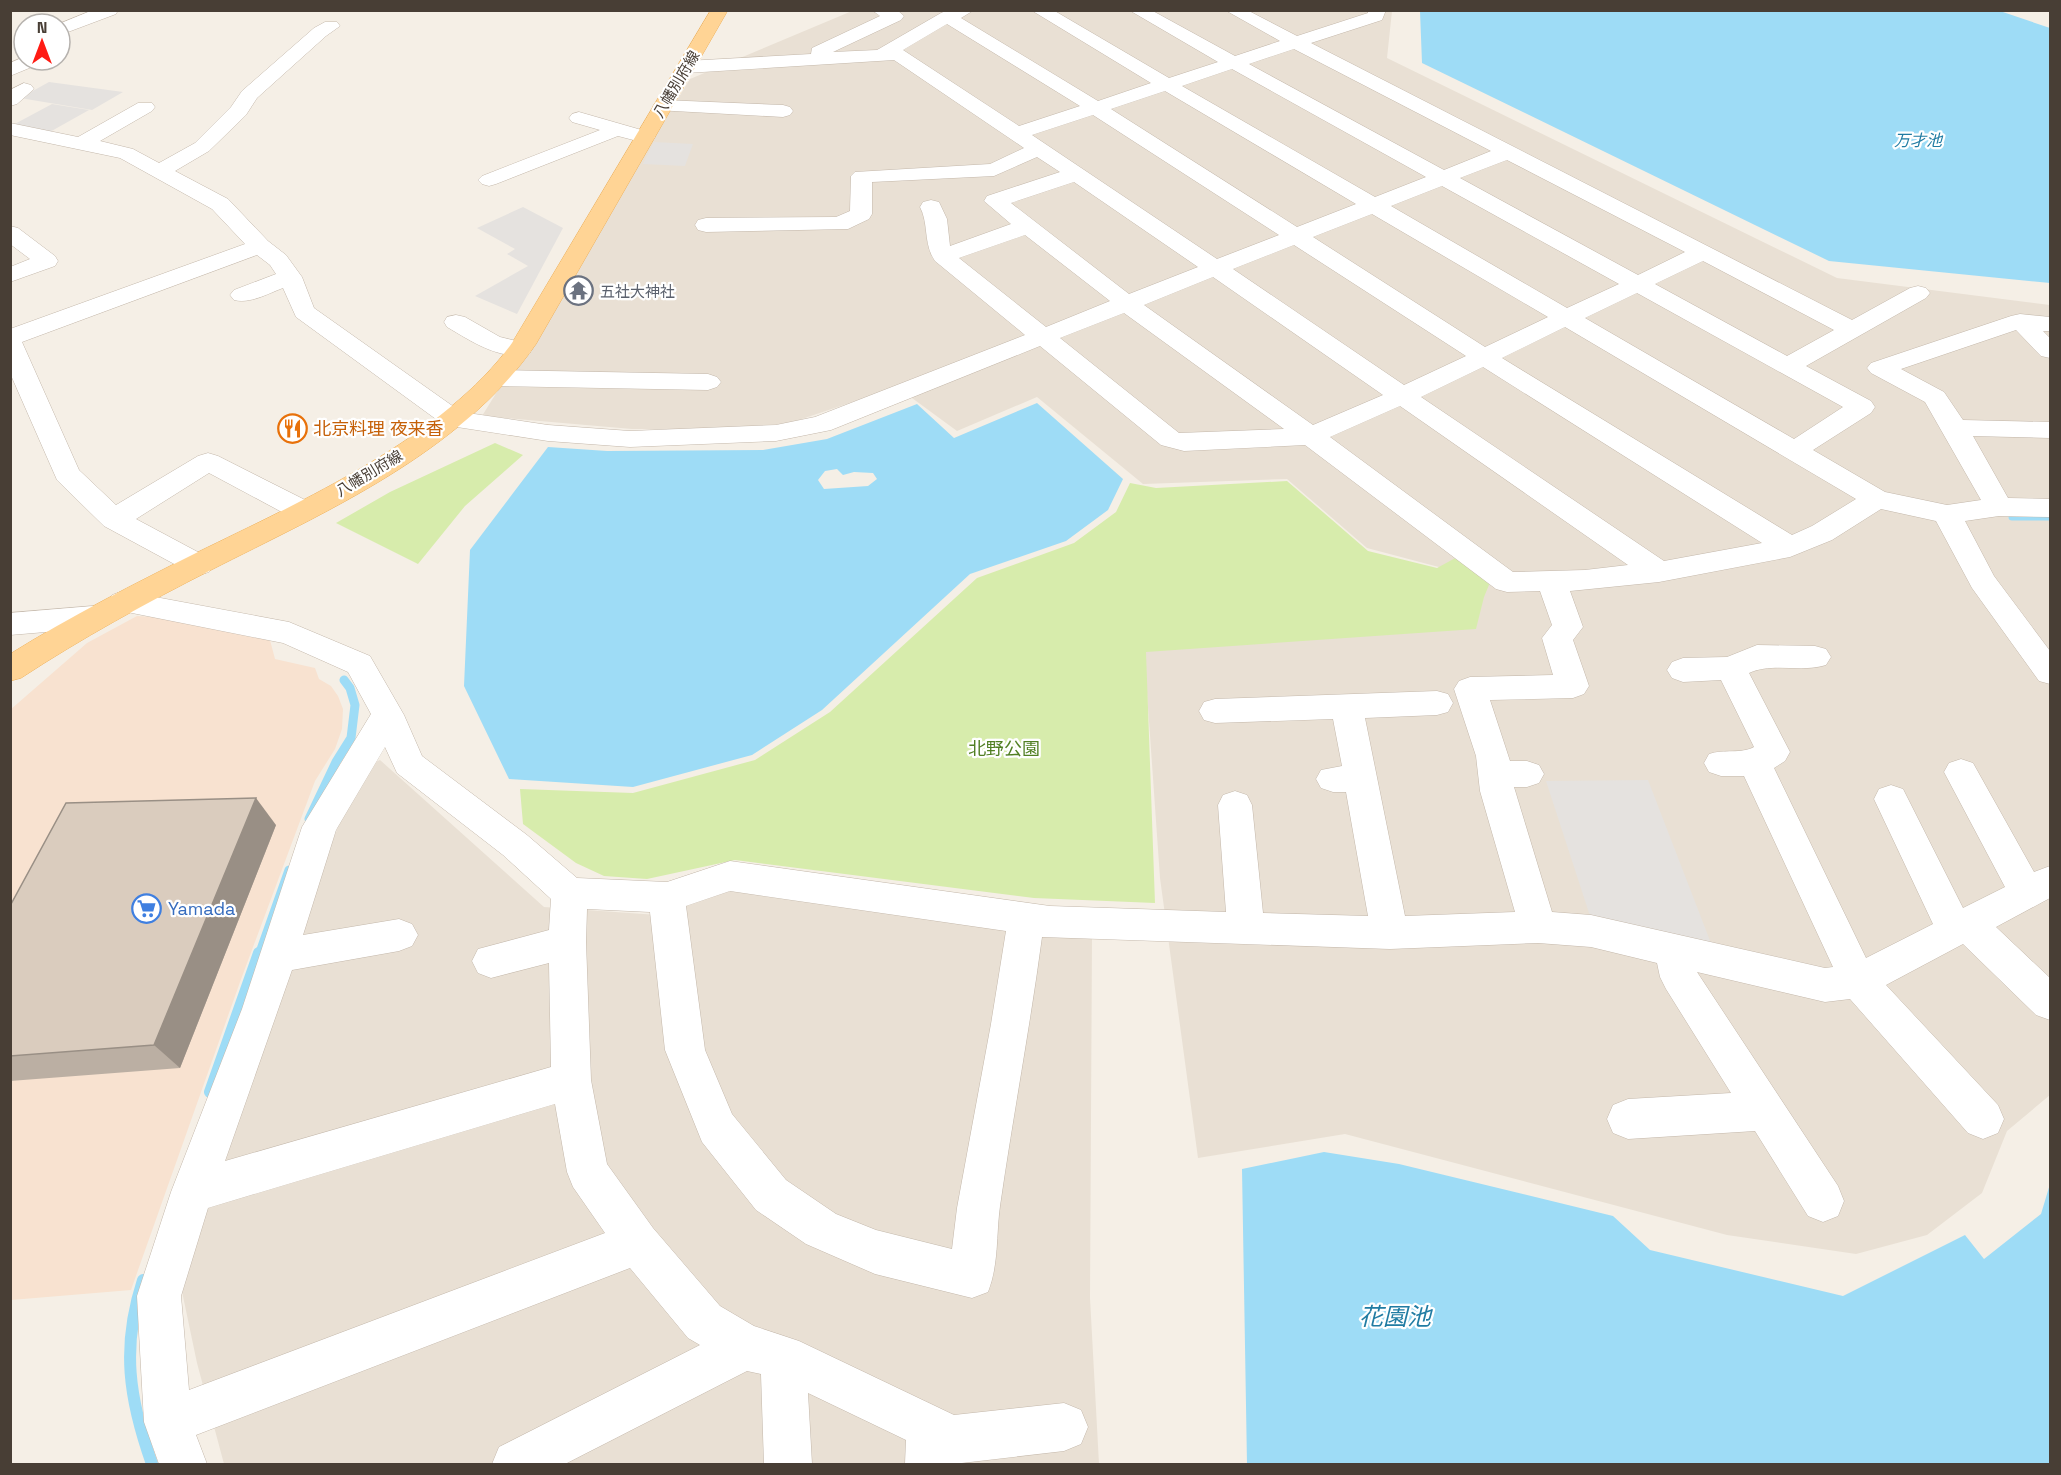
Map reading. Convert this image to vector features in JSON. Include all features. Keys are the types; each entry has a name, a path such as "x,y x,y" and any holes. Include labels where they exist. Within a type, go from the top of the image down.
{"main road":[{"name":"八幡別府線","path":"10,670 93,617 199,565 366,476 453,419 483,395 499,378 520,349 720,10"}],"street":[{"path":"72,25 110,10"},
{"path":"1040,10 1877,499 1947,514 1999,507 2050,508"},
{"path":"1137,10 1862,407 1795,450"},
{"path":"1233,10 1505,153 1853,330"},
{"path":"1330,10 1355,23"},
{"path":"1015,134 1376,16 1377,10"},
{"path":"802,60 895,12"},
{"path":"881,55 956,14 1096,108 1484,357 1790,547"},
{"path":"160,171 202,147 239,111 249,95 320,32 331,26"},
{"path":"686,67 898,54 1659,572"},
{"path":"10,87 24,89 10,100"},
{"path":"663,106 783,111"},
{"path":"82,143 145,107"},
{"path":"579,118 645,137"},
{"path":"489,180 608,134 614,128"},
{"path":"10,129 126,153 220,204 260,246 278,260 290,277 304,312 453,419 548,434 630,439 776,433 822,424 1044,338 1505,153"},
{"path":"706,225 760,230 840,224 861,214 862,176 994,170 1038,149"},
{"path":"1076,174 996,201 1128,304 1507,582 1585,580 1659,572 1790,547 1822,533 1877,499"},
{"path":"931,207 938,217 938,248 943,256 1170,439 1184,443 1311,436 1402,396 1702,253"},
{"path":"943,256 1028,226"},
{"path":"10,233 47,261 10,275"},
{"path":"10,338 260,246"},
{"path":"242,295 290,277"},
{"path":"1787,366 1918,293"},
{"path":"456,321 492,343 520,349"},
{"path":"2020,321 2050,351"},
{"path":"1999,507 1935,397 1880,368 2020,321 2050,324"},
{"path":"10,343 67,474 114,519 199,565"},
{"path":"499,378 708,382"},
{"path":"1955,428 2050,430"},
{"path":"114,519 208,462 303,511"},
{"path":"1947,514 1982,581 2038,637 2050,673"},
{"path":"1538,927 1497,791 1511,774 1493,756 1470,689 1573,686 1557,638 1568,627 1551,580"},
{"path":"123,602 290,633 359,664 388,715 409,764 515,845 569,893 667,897 730,876 1050,922 1390,933 1538,927 1592,931 1826,985 1858,981 2038,887 1961,772"},
{"path":"10,624 93,617"},
{"path":"1683,670 1731,668 1757,656 1815,657"},
{"path":"1721,763 1755,763 1773,752 1731,668"},
{"path":"1215,711 1347,706 1419,696"},
{"path":"1347,706 1347,779 1390,933"},
{"path":"183,1464 168,1422 159,1296 192,1192 261,1009 319,827 388,715"},
{"path":"1755,763 1769,821 1858,981 1983,1119"},
{"path":"1891,799 1961,927 2050,1002"},
{"path":"1235,806 1246,928"},
{"path":"569,893 567,942 571,1080 588,1172 638,1243 704,1322 764,1352 930,1446 947,1440 1064,1427"},
{"path":"667,897 685,1050 717,1128 730,1145 771,1195 821,1229 875,1252 972,1276 978,1208 1011,1024 1026,919"},
{"path":"278,956 399,935"},
{"path":"491,961 567,942"},
{"path":"1674,950 1679,977 1823,1201"},
{"path":"192,1192 571,1080"},
{"path":"1628,1119 1765,1111"},
{"path":"168,1422 638,1243"},
{"path":"516,1464 764,1352"},
{"path":"764,1352 788,1464"}],"shaded area":[{"path":"852,11 1392,11 1387,58 1837,278 2050,305 2050,1095 2007,1131 1982,1193 1927,1235 1856,1254 1727,1235 1345,1134 1198,1158 1160,878 1144,650 1469,575 1367,548 1287,479 1143,484 1037,397 957,431 897,387 790,423 713,429 632,429 482,416 690,79"},
{"path":"49,82 123,92 92,110 20,98"},
{"path":"52,104 89,110 48,133 11,126"},
{"path":"654,142 693,144 685,166 643,164"},
{"path":"523,207 563,228 517,314 475,296 528,266 507,254 515,249 477,228"},
{"path":"137,616 155,617 270,640 275,659 315,668 319,679 331,686 343,709 342,729 335,749 315,781 240,982 131,1290 11,1300 10,710 87,643"},
{"path":"380,760 544,907 658,915 726,891 1092,937 1090,1298 1099,1464 224,1464 197,1363 180,1282 316,883 361,769"},
{"path":"1648,780 1714,951 1591,919 1546,781"}],"green space":[{"path":"495,443 523,455 465,506 418,564 336,523 390,492"},
{"name":"北野公園","path":"1287,481 1368,551 1437,568 1459,556 1491,580 1476,629 1146,652 1155,903 1034,898 735,860 647,879 604,876 576,863 523,824 520,789 633,793 755,760 830,712 977,578 1074,543 1116,512 1130,483 1156,488"}],"water":[{"name":"万才池","path":"1997,10 2050,28 2050,283 1829,261 1422,63 1420,11"},
{"path":"1037,403 1123,479 1108,510 1066,541 970,574 822,710 752,755 633,787 509,779 464,686 470,550 548,447 607,451 763,450 827,439 917,404 954,438","holes":["837,469 843,475 854,472 873,473 877,479 868,486 824,489 818,480 825,471"]},
{"name":"花園池","path":"1324,1152 1399,1164 1613,1216 1650,1250 1843,1296 1965,1235 1984,1259 2041,1214 2050,1184 2050,1464 1247,1464 1242,1169"}],"building":[{"name":"Yamada","path":"256,798 154,1045 10,1056 10,906 66,803"}],"waterway":[{"path":"2012,517 2050,517"},
{"path":"309,819 336,762 351,738 355,705 350,688 344,680"},
{"path":"259,955 289,870"},
{"path":"210,1092 259,953"},
{"path":"143,1280 132,1328 131,1373 138,1417 152,1464"}],"place":[{"name":"五社大神社","path":"579,291"},
{"name":"北京料理 夜来香","path":"292,428"},
{"name":"Yamada","path":"147,908"}]}
